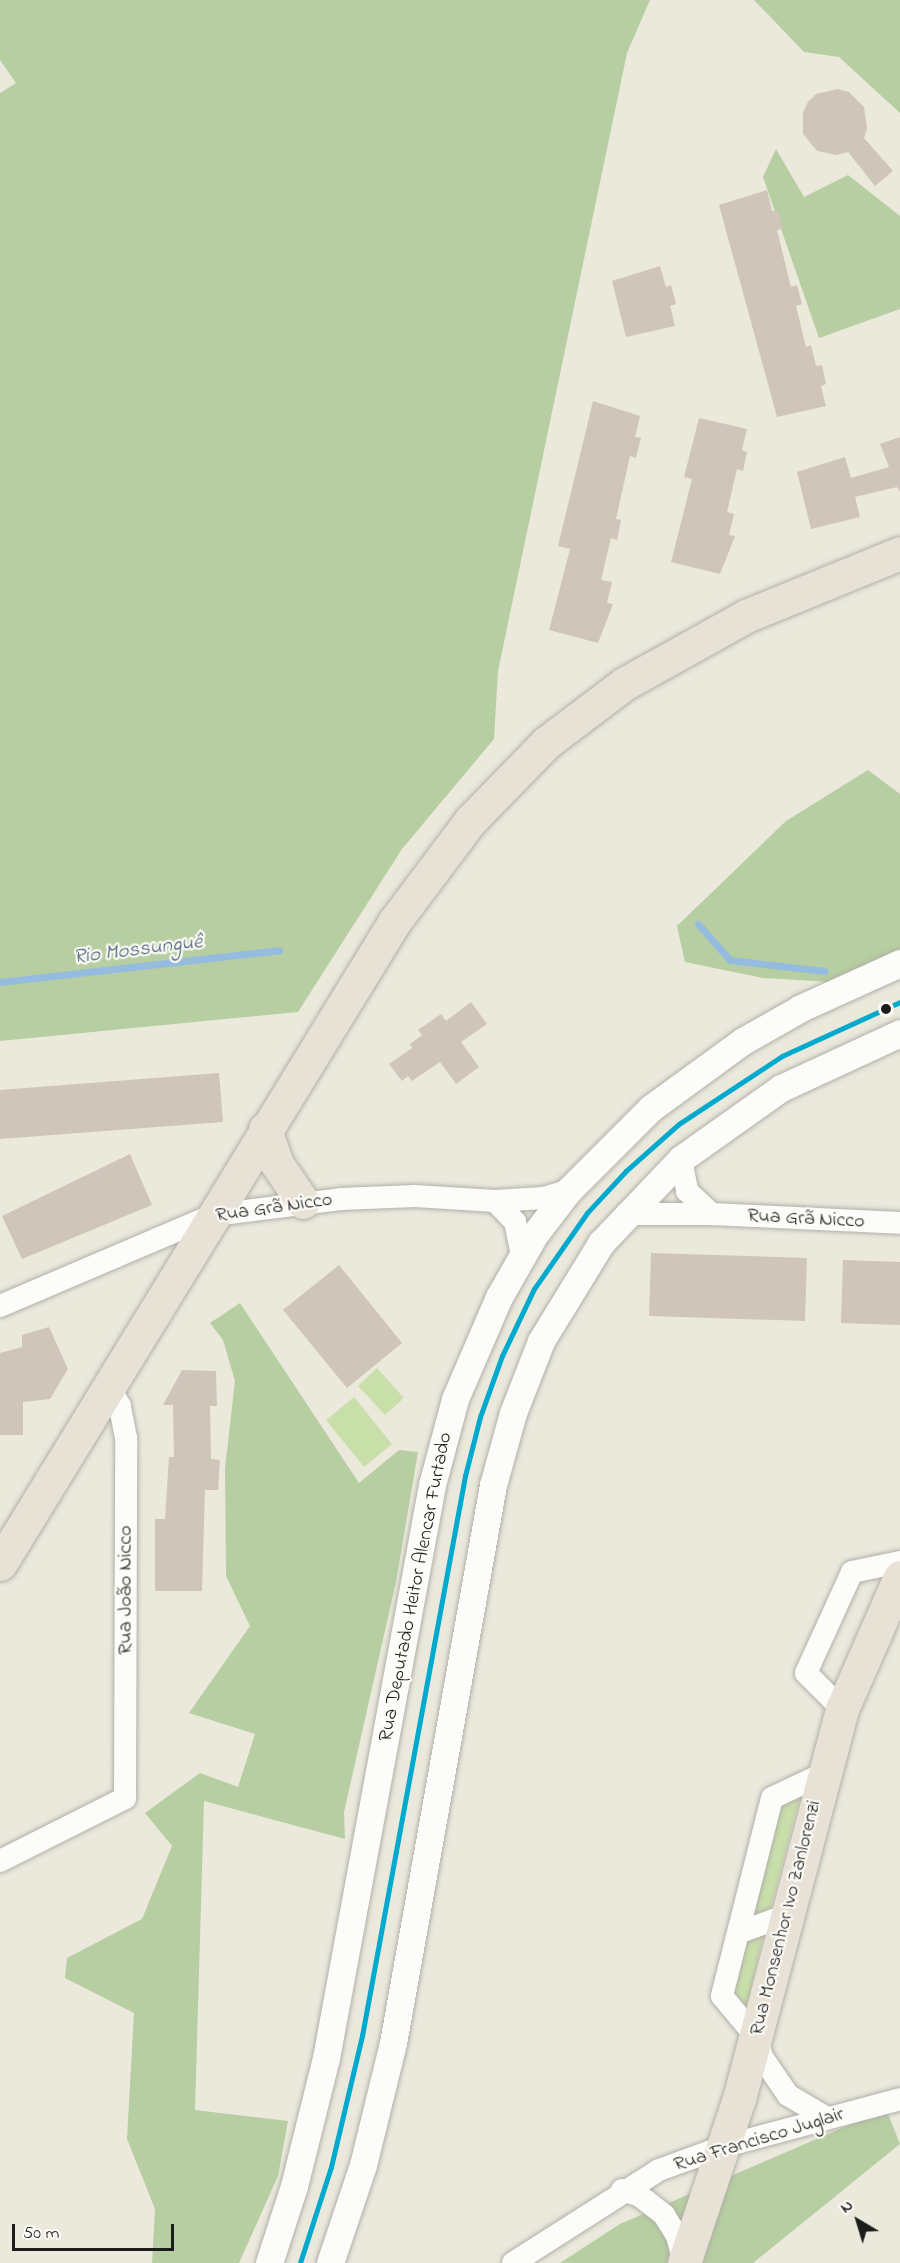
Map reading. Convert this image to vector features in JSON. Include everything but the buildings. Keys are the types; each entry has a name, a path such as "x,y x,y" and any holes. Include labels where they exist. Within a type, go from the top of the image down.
{"main road":[{"path":"5,1553 265,1130 419,886 470,821 546,743 624,684 699,639 785,598 900,553"},
{"path":"265,1130 277,1164 303,1202"},
{"name":"Rua Monsenhor Ivo Zanlorenzi","path":"684,2263 725,2146 756,2038 823,1774 842,1709 900,1577"}],"street":[{"name":"Rua Deputado Heitor Alencar Furtado","path":"269,2263 299,2165 326,2058 442,1445 474,1350 522,1255 568,1191 617,1138 693,1076 801,1008 900,963"},
{"path":"330,2263 363,2165 393,2043 502,1451 528,1372 554,1315 596,1250 626,1215 681,1159 781,1088 900,1033"},
{"path":"681,1159 687,1191 712,1214"},
{"name":"Rua Grã Nicco","path":"0,1306 213,1215 303,1202 378,1196 495,1201 543,1198 568,1191"},
{"path":"495,1201 515,1222 522,1255"},
{"name":"Rua Grã Nicco","path":"626,1215 712,1214 900,1223"},
{"name":"Rua João Nicco","path":"0,1861 125,1798 126,1438 120,1406 109,1387"},
{"path":"842,1709 806,1673 852,1572 900,1562"},
{"path":"823,1774 772,1798 722,1996 756,2038 762,2056 788,2095 827,2118"},
{"path":"738,1933 787,1915"},
{"name":"Rua Francisco Juglair","path":"513,2263 622,2190 659,2170 725,2146 900,2099"},
{"path":"622,2190 647,2200 664,2215 677,2236 684,2263"}],"green space":[{"path":"0,0 650,0 627,53 498,671 494,739 402,849 298,1012 0,1041 0,93 16,83 0,60"},
{"path":"754,0 900,0 900,113 839,57 804,52"},
{"path":"776,149 804,197 848,175 900,216 900,309 819,338 763,177"},
{"path":"868,770 900,794 900,955 849,983 763,978 685,962 677,926 786,821"},
{"path":"240,1303 359,1483 399,1450 418,1452 396,1582 344,1812 345,1839 204,1801 195,2110 288,2121 278,2176 239,2263 152,2263 155,2209 127,2139 134,2013 65,1978 67,1958 142,1919 172,1846 145,1813 200,1773 238,1787 255,1734 189,1713 250,1626 226,1576 225,1468 235,1381 223,1340 210,1323"},
{"path":"377,1368 404,1398 385,1415 358,1386"},
{"path":"354,1397 392,1444 364,1467 326,1420"},
{"path":"803,1786 770,1911 751,1918 782,1796"},
{"path":"764,1932 747,2006 734,1993 747,1939"},
{"path":"886,2109 900,2144 753,2263 560,2263 620,2224"}],"waterway":[{"name":"Rio Mossunguê","path":"698,924 730,960 824,971"},
{"name":"Rio Mossunguê","path":"0,982 279,950"}],"transit line":[{"path":"300,2263 331,2167 362,2036 465,1476 480,1417 502,1356 534,1289 587,1213 626,1171 679,1124 782,1056 900,1002"}]}
